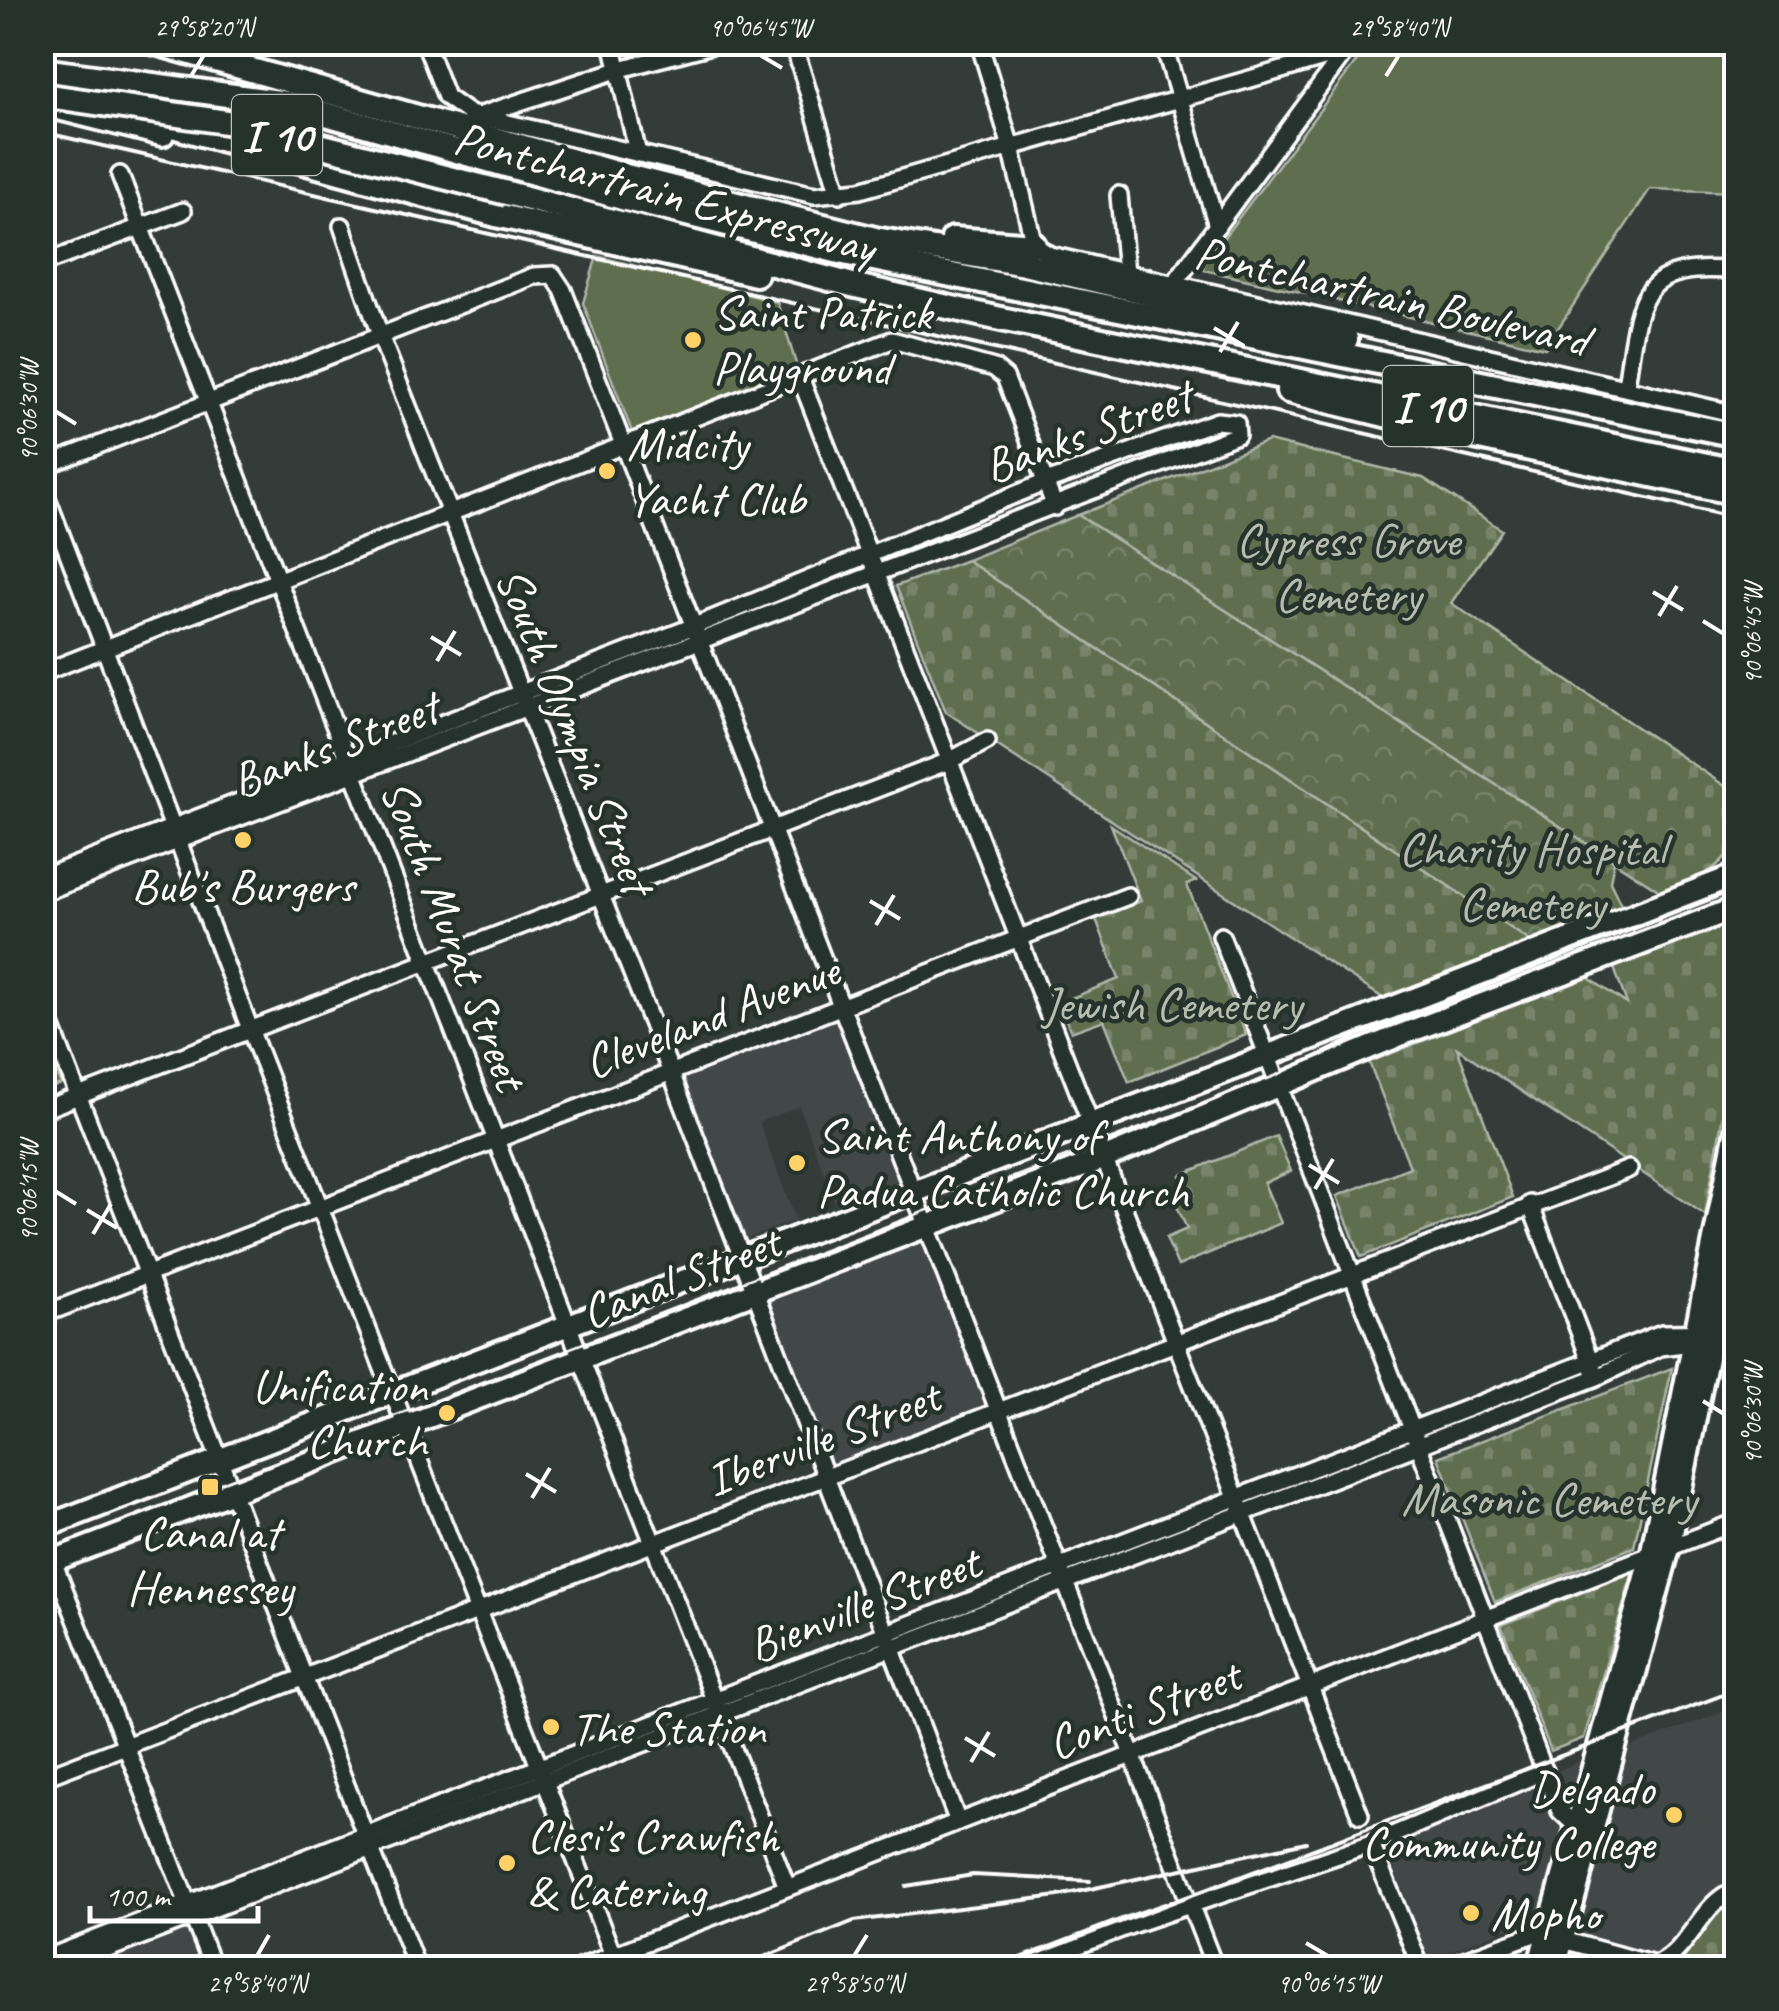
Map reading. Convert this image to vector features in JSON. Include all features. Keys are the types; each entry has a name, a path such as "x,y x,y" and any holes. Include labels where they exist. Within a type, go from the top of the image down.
{"highway":[{"path":"152,43 752,208 875,239 1024,264 1202,304 1448,364 1462,378"},
{"name":"Pontchartrain Expressway","path":"42,70 287,103 844,253 1736,434"},
{"path":"42,94 708,264 843,292 856,286"},
{"name":"Pontchartrain Expressway","path":"42,94 234,124 856,286 1736,470"},
{"path":"42,104 183,140 360,178"},
{"path":"752,208 950,239 1034,245"},
{"path":"1247,368 1266,386 1470,436 1736,493"}],"main road":[{"name":"Canal Street","path":"42,1531 394,1390 571,1326 1267,1054 1735,878"},
{"name":"Canal Street","path":"48,1563 582,1355 1105,1158 1398,1036 1736,908"},
{"path":"1590,933 1599,960"},
{"path":"1538,1968 1555,1936 1660,1552 1736,1130"},
{"path":"1042,1143 1054,1176"},
{"path":"1556,1968 1555,1936 1576,1826 1660,1552 1699,1342 1736,1213"},
{"path":"652,1294 664,1324"}],"street":[{"path":"424,42 442,89 456,107 477,116 780,190 839,194 1345,52 1173,284"},
{"path":"612,42 638,154"},
{"path":"477,116 620,69 722,42"},
{"path":"793,42 839,194"},
{"path":"979,42 1012,147 1034,245"},
{"path":"1163,42 1216,226"},
{"name":"South Murat Street","path":"120,175 494,1139 571,1326 786,1888"},
{"path":"1119,195 1126,273"},
{"path":"42,264 183,211"},
{"name":"South Olympia Street","path":"342,226 381,338 670,1070 958,1822"},
{"name":"Pontchartrain Boulevard","path":"1034,245 1050,255 1736,414"},
{"path":"1626,386 1638,313 1652,286 1666,275 1736,272"},
{"path":"42,466 534,276 553,276 563,290 704,642 1215,1968"},
{"path":"42,672 892,340 994,368 1005,377 1055,507"},
{"path":"800,377 1360,1816"},
{"name":"Banks Street","path":"42,878 176,834 354,778 1237,435 1236,423 1217,421 1046,482 697,625 347,761 176,834 42,893"},
{"path":"1124,454 1133,476"},
{"path":"42,485 250,1029 616,1962"},
{"path":"42,1110 950,761 987,741"},
{"name":"Cleveland Avenue","path":"42,1315 1128,896"},
{"path":"1221,936 1544,1771 1560,1810 1576,1826"},
{"path":"42,1002 416,1968"},
{"name":"Iberville Street","path":"42,1778 1629,1169"},
{"path":"1530,1204 1594,1370"},
{"name":"Bienville Street","path":"58,1968 192,1910 1414,1438 1660,1347 1736,1332"},
{"name":"Bienville Street","path":"1594,1370 1662,1333 1699,1342"},
{"name":"Conti Street","path":"578,1968 616,1962 786,1888 1736,1522"},
{"path":"42,1531 48,1563 128,1744 214,1968"},
{"path":"1020,1968 1371,1844 1544,1771"},
{"path":"1371,1844 1421,1968"},
{"path":"1442,1968 1528,1934 1555,1936 1655,1965 1668,1960 1712,1904 1725,1896 1736,1898"},
{"name":"Bienville Street","path":"42,1960 192,1910"}],"shaded area":[{"path":"837,1013 900,1180 836,1205 799,1107 795,1108 759,1122 796,1220 741,1241 678,1074"},
{"path":"926,1239 989,1407 830,1468 767,1300"},
{"name":"Delgado Community College","path":"1736,1707 1736,1883 1675,1968 1568,1968 1630,1747"},
{"path":"1580,1761 1540,1916 1429,1959 1385,1845"},
{"path":"188,1923 205,1968 78,1968"}],"green space":[{"path":"1343,43 1736,43 1736,192 1650,189 1545,348 1204,270 1203,265 1356,62"},
{"name":"Saint Patrick Playground","path":"597,256 777,302 800,377 635,440 583,303"},
{"name":"Cypress Grove Cemetery","path":"1268,441 1423,478 1502,530 1451,603 1731,790 1735,832 1724,858 1700,877 1663,893 1078,515"},
{"name":"Charity Hospital Cemetery","path":"1078,515 1614,861 1610,882 1622,907 1533,943 967,560"},
{"path":"967,560 1533,943 1386,1000 946,712 896,586"},
{"name":"Jewish Cemetery","path":"1111,825 1196,881 1187,885 1246,1035 1129,1082 1104,1020 1071,1032 1059,1003 1119,979 1096,919 1141,901"},
{"path":"1736,917 1736,1042 1705,1215 1457,1048 1513,1197 1361,1257 1337,1196 1410,1167 1369,1062 1587,977 1627,1004 1613,965"},
{"path":"43,1040 61,1084 42,1091"},
{"path":"1276,1136 1291,1171 1264,1183 1281,1223 1178,1266 1166,1238 1187,1229 1171,1192 1185,1185 1181,1175"},
{"name":"Masonic Cemetery","path":"1672,1368 1634,1547 1495,1602 1438,1457"},
{"name":"Masonic Cemetery","path":"1633,1572 1584,1738 1551,1751 1501,1625"},
{"path":"1736,1887 1736,1968 1677,1968"}],"tram line":[{"path":"42,1552 1275,1076 1358,1036 1736,890"}],"railway":[{"path":"42,132 1736,518"},
{"path":"998,1968 1736,1690"},
{"path":"737,1968 854,1921 1058,1896 1306,1842"},
{"path":"906,1886 973,1875 1090,1881"}],"place":[{"name":"Saint Patrick Playground","path":"693,340"},
{"name":"Midcity Yacht Club","path":"607,471"},
{"name":"Bub's Burgers","path":"243,840"},
{"name":"Saint Anthony of Padua Catholic Church","path":"797,1163"},
{"name":"Unification Church","path":"447,1413"},
{"name":"Canal at Hennessey","path":"210,1487"},
{"name":"The Station","path":"551,1727"},
{"name":"Delgado Community College","path":"1674,1815"},
{"name":"Clesi's Crawfish & Catering","path":"507,1863"},
{"name":"Mopho","path":"1471,1913"}]}
